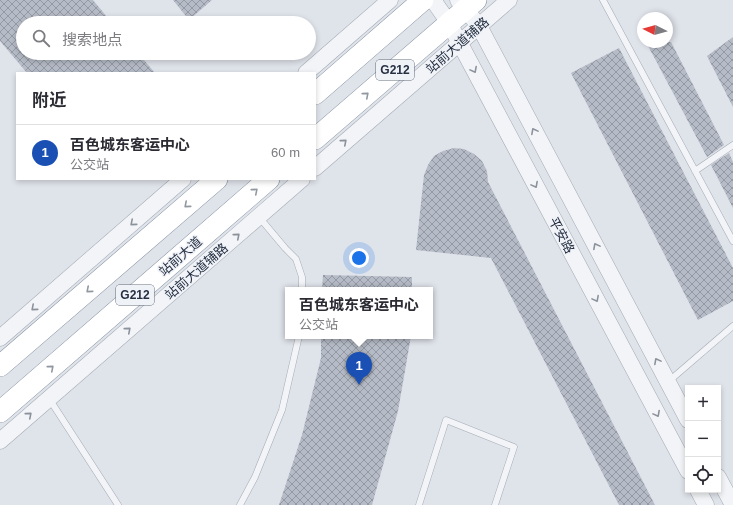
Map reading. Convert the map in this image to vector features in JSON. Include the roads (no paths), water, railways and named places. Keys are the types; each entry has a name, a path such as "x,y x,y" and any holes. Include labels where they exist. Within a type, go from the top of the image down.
{"highway":[{"name":"G212","path":"316,93 423,0"},
{"name":"G212","path":"316,138 449,23 467,3"},
{"name":"G212","path":"0,366 215,180"},
{"name":"站前大道","path":"0,412 268,180"}],"street":[{"path":"307,72 390,0"},
{"name":"平安路","path":"433,0 449,23 460,43 685,465"},
{"name":"站前大道辅路","path":"316,167 509,0"},
{"name":"平安路","path":"467,3 685,414"},
{"path":"0,338 182,180"},
{"name":"站前大道辅路","path":"0,441 301,180"},
{"path":"721,483 733,505"},
{"path":"700,493 706,505"}],"lane":[{"path":"603,0 733,241"},
{"path":"695,171 733,145"},
{"path":"259,217 296,259 302,277 302,287"},
{"path":"668,382 733,326"},
{"path":"240,505 255,477 282,410 298,339"},
{"path":"49,398 118,505"},
{"path":"419,505 446,420 514,447 495,505"}],"place":[{"name":"百色城东客运中心","path":"359,385"}]}
